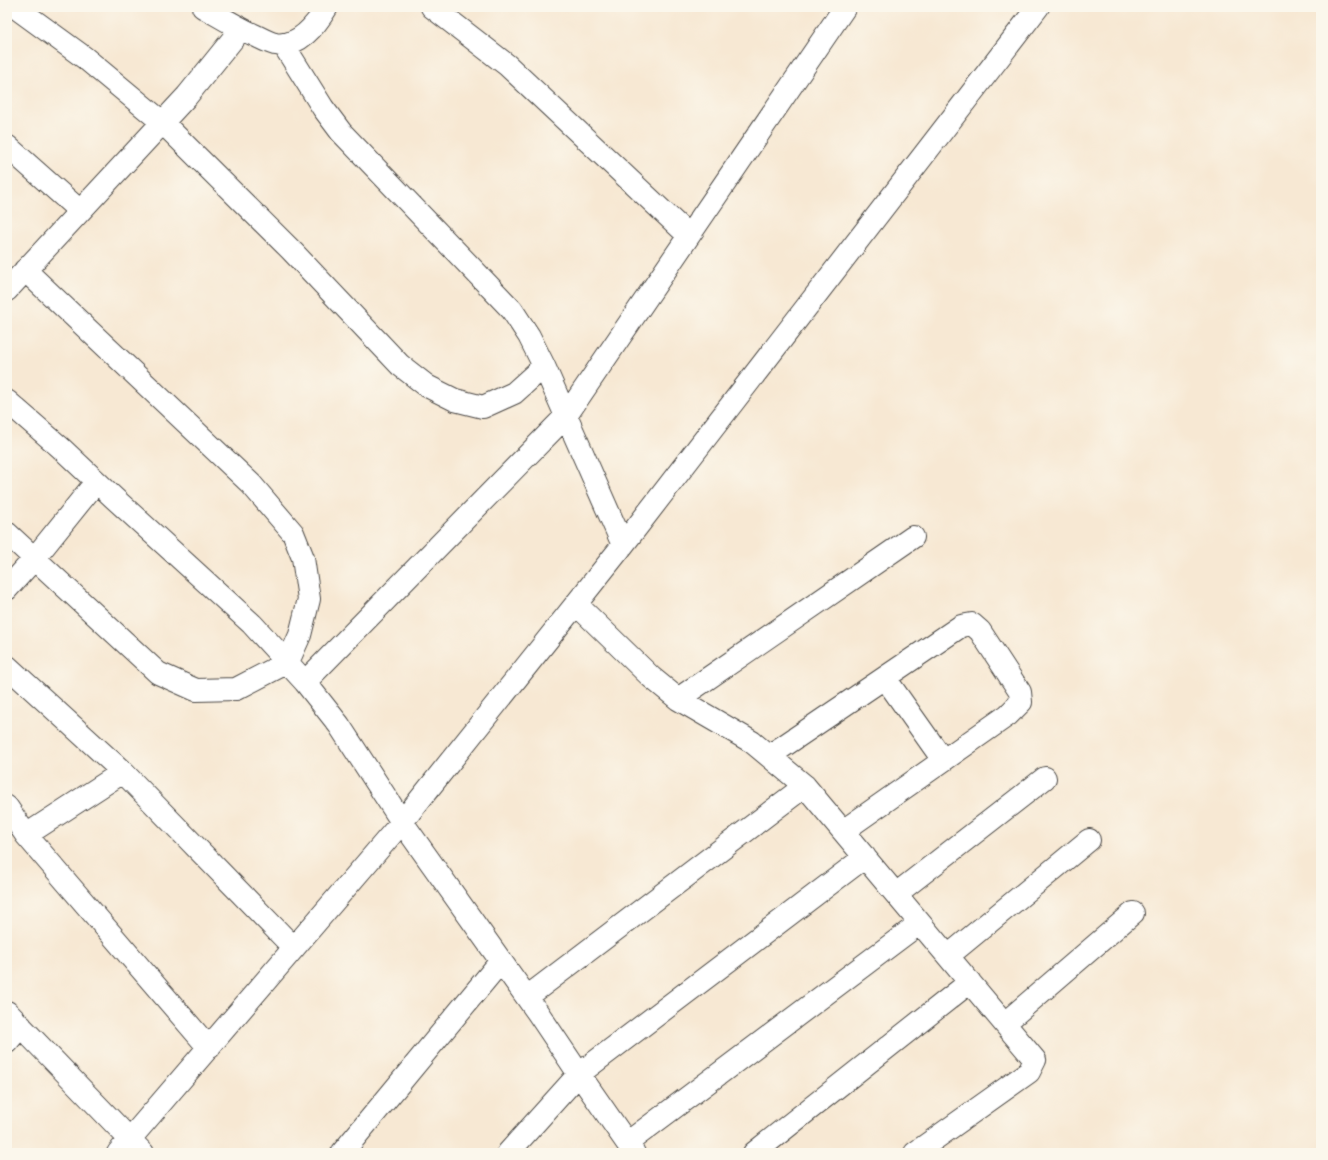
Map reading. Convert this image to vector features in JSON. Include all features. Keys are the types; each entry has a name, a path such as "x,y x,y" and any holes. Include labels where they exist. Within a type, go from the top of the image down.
{"street":[{"path":"15,7 85,58 162,122 291,250 400,365 427,386 455,400 483,407 514,393 544,366"},
{"path":"203,7 241,29 274,44 283,44 294,41 308,33 318,22 327,7"},
{"path":"432,7 507,65 689,236"},
{"path":"305,682 566,416 845,7"},
{"path":"14,1019 130,1148 209,1048 402,822 623,545 1038,7"},
{"path":"7,290 187,96 241,29"},
{"path":"283,44 323,108 341,132 512,310 529,336 544,366 623,545"},
{"path":"7,146 80,211"},
{"path":"7,533 158,673 196,690 236,689 288,662 300,635 309,600 303,558 293,533 251,484 25,270"},
{"path":"7,401 61,448 96,482 252,624 305,682 339,725 402,822 527,997 631,1148 920,923"},
{"path":"7,588 34,559 96,482"},
{"path":"678,699 913,537"},
{"path":"576,604 651,677 678,699 752,742 805,786 1035,1060 1029,1072 915,1153"},
{"path":"769,756 961,626 972,624 980,631 1020,692 1021,702 1008,715 843,831"},
{"path":"7,666 122,772 294,948"},
{"path":"885,678 943,760"},
{"path":"26,835 122,772"},
{"path":"896,894 1045,778"},
{"path":"527,997 805,786"},
{"path":"7,808 26,835 209,1048"},
{"path":"948,956 1090,840"},
{"path":"508,1153 579,1074 865,857"},
{"path":"1004,1023 1133,913"},
{"path":"342,1153 501,961"},
{"path":"754,1153 970,982"},
{"path":"7,1042 14,1019"}]}
